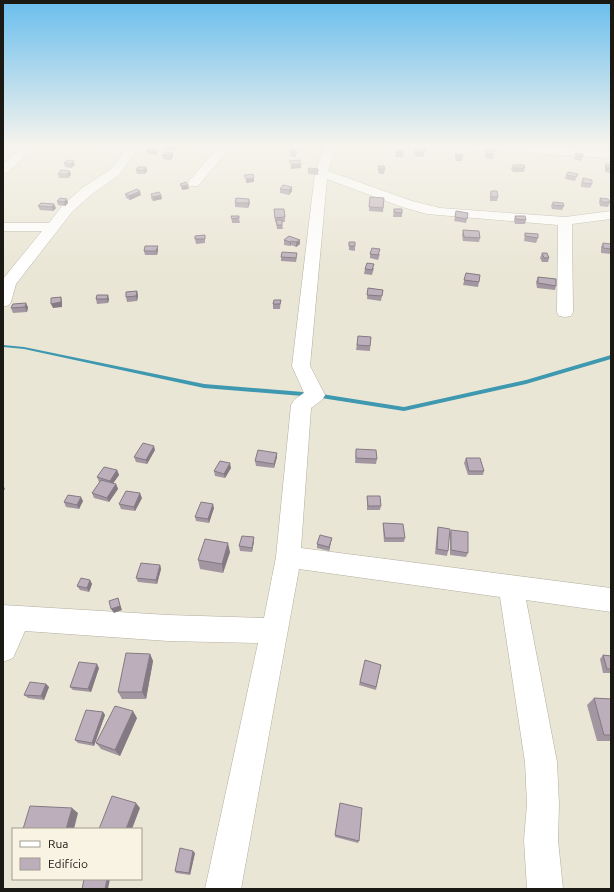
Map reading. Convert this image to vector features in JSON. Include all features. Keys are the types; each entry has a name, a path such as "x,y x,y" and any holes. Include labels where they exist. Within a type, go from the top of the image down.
{"street":[{"path":"3,302 8,283 52,227 67,209 95,187"},
{"path":"223,889 288,557 301,405 315,395 301,366 320,187"},
{"path":"360,187 427,210 483,216 565,221 611,215"},
{"path":"565,221 565,312"},
{"path":"3,227 52,227"},
{"path":"288,557 611,600"},
{"path":"511,586 541,762 543,804 541,840 545,889"},
{"path":"3,649 10,618 168,628 274,631"}],"building":[{"path":"282,187 292,187 289,190 280,189"},
{"path":"137,189 140,191 129,196 125,194"},
{"path":"491,191 497,191 498,197 491,197"},
{"path":"159,192 161,195 153,197 151,194"},
{"path":"370,197 384,198 383,208 369,207"},
{"path":"60,198 67,199 64,202 57,201"},
{"path":"236,198 249,199 248,203 235,203"},
{"path":"600,198 608,199 610,202 602,202"},
{"path":"553,202 563,203 564,206 553,205"},
{"path":"41,203 54,204 52,207 38,206"},
{"path":"274,209 284,209 285,217 275,218"},
{"path":"394,209 402,209 402,213 394,212"},
{"path":"456,211 468,213 467,219 455,217"},
{"path":"231,216 239,216 239,218 232,219"},
{"path":"515,216 525,216 526,220 516,219"},
{"path":"276,220 282,220 282,225 277,225"},
{"path":"463,230 479,231 480,238 464,237"},
{"path":"525,233 538,234 538,238 525,236"},
{"path":"205,235 205,239 195,239 195,236"},
{"path":"289,236 300,240 290,242 284,240"},
{"path":"349,242 355,242 355,246 349,246"},
{"path":"603,243 611,244 611,249 603,248"},
{"path":"145,246 158,246 156,251 144,251"},
{"path":"372,248 380,249 378,255 370,254"},
{"path":"282,252 297,253 296,258 281,257"},
{"path":"542,253 547,253 549,258 544,258"},
{"path":"367,263 374,264 372,270 365,269"},
{"path":"466,273 480,275 479,282 464,280"},
{"path":"538,277 556,279 556,286 538,283"},
{"path":"368,288 383,290 382,296 367,295"},
{"path":"137,291 136,296 126,297 126,292"},
{"path":"97,295 108,295 107,299 96,299"},
{"path":"61,297 61,302 51,304 51,298"},
{"path":"274,300 281,300 280,304 273,304"},
{"path":"26,303 25,307 11,308 13,304"},
{"path":"358,336 371,337 370,346 357,345"},
{"path":"143,443 154,446 146,460 134,457"},
{"path":"356,449 376,450 377,459 356,458"},
{"path":"258,450 277,453 274,464 255,461"},
{"path":"466,458 480,458 484,471 469,471"},
{"path":"220,461 230,463 224,474 214,471"},
{"path":"104,467 117,470 110,481 97,477"},
{"path":"101,480 116,484 107,498 92,493"},
{"path":"126,491 140,493 134,507 119,504"},
{"path":"68,495 81,497 77,505 64,502"},
{"path":"367,496 380,496 381,506 368,506"},
{"path":"201,502 213,504 208,519 195,517"},
{"path":"383,523 403,524 405,538 385,538"},
{"path":"438,527 450,529 448,551 437,549"},
{"path":"451,530 468,532 468,553 451,550"},
{"path":"320,535 332,538 329,547 317,544"},
{"path":"242,536 254,537 252,548 239,546"},
{"path":"205,539 228,543 222,564 198,560"},
{"path":"141,563 160,565 156,580 136,578"},
{"path":"81,578 90,580 87,588 77,586"},
{"path":"118,598 120,606 111,609 109,601"},
{"path":"126,653 150,654 142,692 118,692"},
{"path":"603,655 611,656 611,669 607,669"},
{"path":"365,660 381,665 376,687 360,682"},
{"path":"79,662 97,664 88,689 70,687"},
{"path":"30,682 46,684 41,696 24,695"},
{"path":"594,698 611,699 611,735 604,735"},
{"path":"115,706 133,711 115,750 96,743"},
{"path":"86,710 103,712 92,743 75,740"},
{"path":"112,796 136,803 126,828 99,828"},
{"path":"340,803 362,808 359,841 335,835"},
{"path":"30,806 72,808 66,828 23,828"},
{"path":"180,848 193,851 189,873 175,871"},
{"path":"84,880 107,880 105,889 82,889"}],"waterway":[{"path":"3,346 24,348 204,386 315,395 404,409 526,382 611,357"}]}
